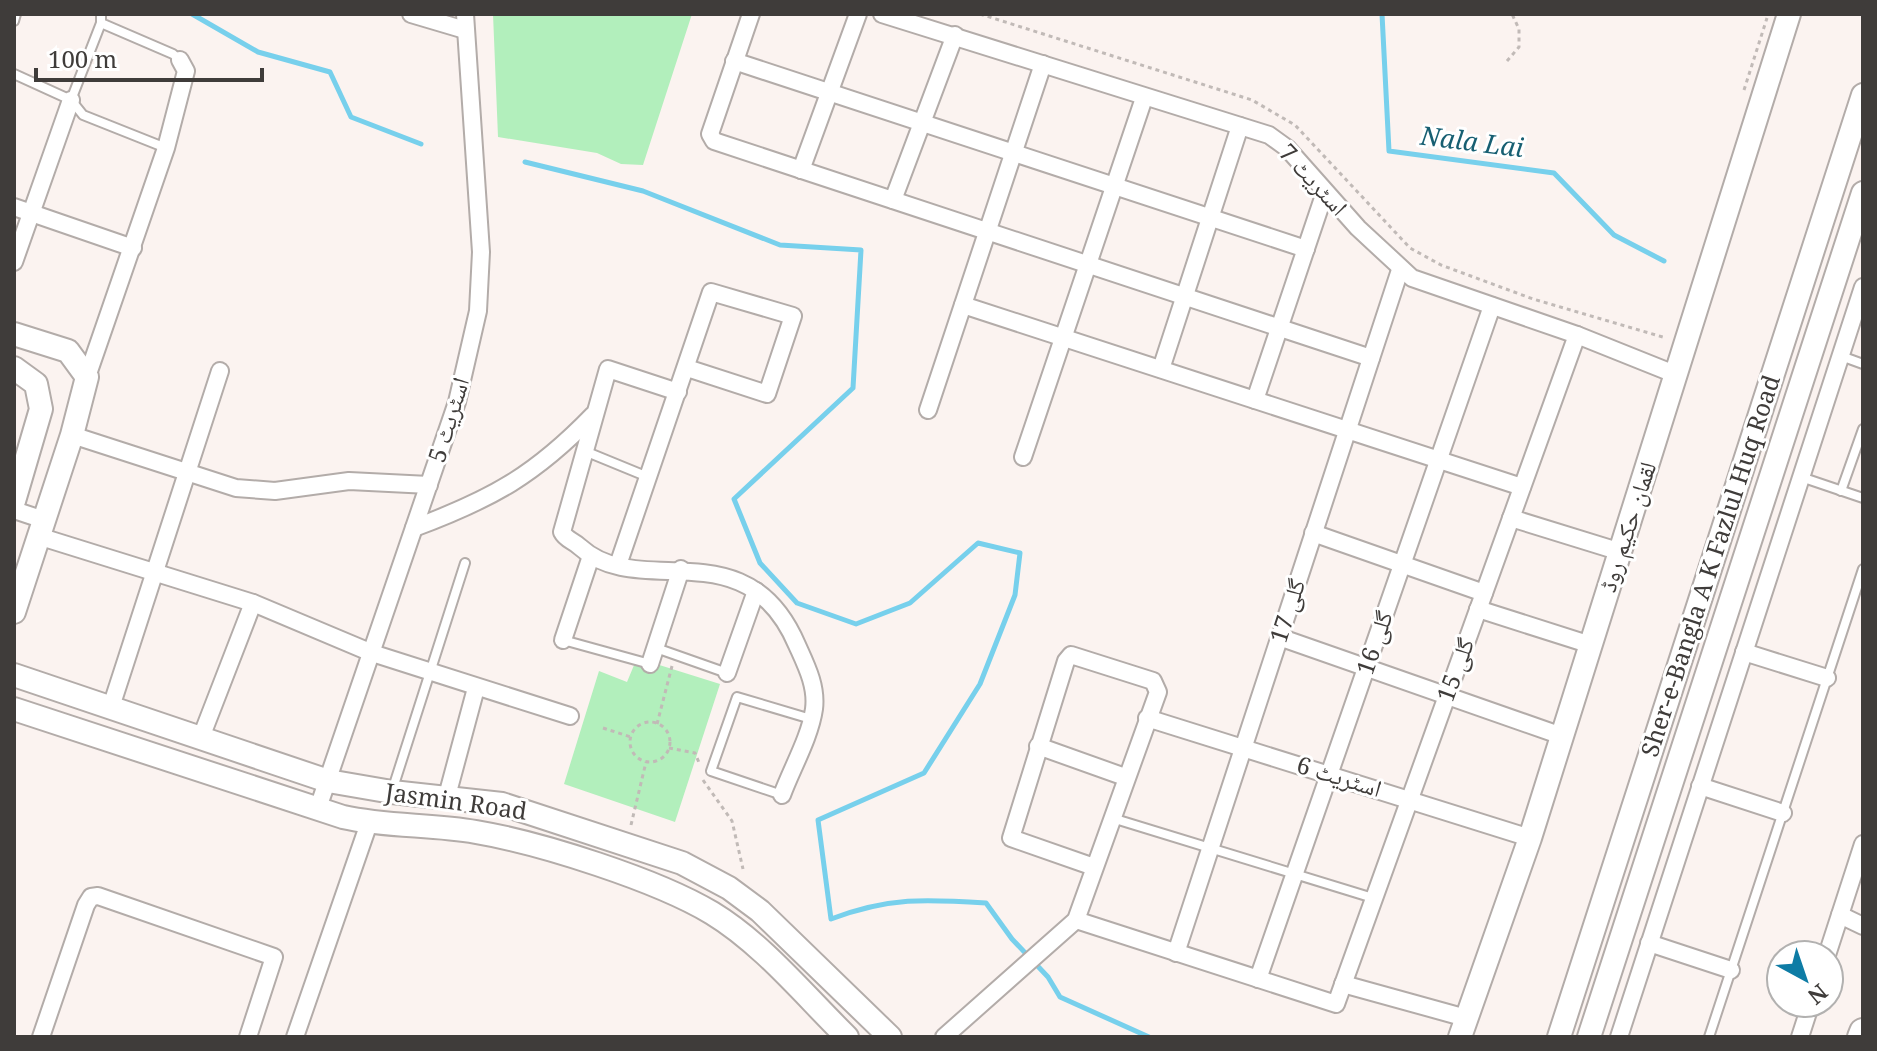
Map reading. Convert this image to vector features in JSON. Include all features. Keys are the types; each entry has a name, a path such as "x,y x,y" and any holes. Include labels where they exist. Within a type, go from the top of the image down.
{"street":[{"path":"411,14 465,22"},
{"path":"751,14 710,138 1371,358"},
{"path":"801,170 858,14"},
{"name":"اسٹریٹ 7","path":"882,14 1269,135 1287,148 1325,192 1400,270 1412,278 1577,335 1677,375"},
{"name":"لقمان حکیم روڈ","path":"1463,1028 1530,838 1789,14"},
{"name":"اسٹریٹ 5","path":"318,808 429,485 464,372 478,311 480,280 473,108 465,22"},
{"path":"893,200 955,35"},
{"path":"14,612 72,435 86,373 133,248 166,148 186,71 180,60"},
{"path":"734,61 1306,249"},
{"path":"928,410 1043,64"},
{"name":"Sher-e-Bangla A K Fazlul Huq Road","path":"1559,1037 1863,95"},
{"path":"1023,457 1144,98"},
{"path":"14,262 71,100"},
{"path":"1161,369 1240,126"},
{"path":"1255,400 1325,192"},
{"name":"Sher-e-Bangla A K Fazlul Huq Road","path":"1589,1037 1863,193"},
{"path":"14,207 133,248"},
{"name":"گلی 17","path":"1176,953 1400,270"},
{"path":"1619,1037 1863,287"},
{"path":"618,565 711,292 793,316 767,394 687,368"},
{"path":"963,305 1522,487"},
{"name":"گلی 16","path":"1258,979 1492,306"},
{"path":"14,334 68,351 86,373"},
{"name":"گلی 15","path":"1258,979 1336,1004 1577,335"},
{"path":"14,501 41,409 36,384 16,369"},
{"path":"678,392 608,369 562,532 584,552 618,565 681,569 725,578 756,591 779,609 811,678 814,698 811,719 782,795"},
{"path":"110,710 220,371"},
{"path":"414,528 500,491 527,475 553,457 593,415"},
{"path":"72,435 236,488 275,491 349,481 429,485"},
{"path":"14,510 41,528 156,573 253,603 372,653 570,716"},
{"path":"1511,518 1621,552"},
{"path":"1313,533 1484,593"},
{"path":"563,640 584,552"},
{"path":"650,664 681,569"},
{"path":"727,673 756,591"},
{"path":"200,740 253,603"},
{"path":"1478,609 1591,645"},
{"path":"1279,637 1562,736"},
{"path":"1744,652 1827,678"},
{"path":"944,1037 1076,920 1158,685 1071,655 1066,661 1038,746 1011,838 1094,867"},
{"name":"Jasmin Road","path":"14,675 110,710 328,781 392,792 447,796 535,812 706,874 760,911 890,1037"},
{"path":"447,796 476,688"},
{"name":"Jasmin Road","path":"14,709 369,823 480,832 613,871 665,890 713,914 737,932 847,1037"},
{"name":"اسٹریٹ 6","path":"1147,718 1530,838"},
{"path":"1038,746 1125,777"},
{"path":"1700,786 1783,813"},
{"path":"1631,815 1684,837"},
{"path":"295,1037 369,823"},
{"path":"1832,939 1863,844"},
{"path":"41,1037 86,905 91,897 98,896 274,957 248,1037"},
{"path":"1840,915 1863,926"},
{"path":"1076,920 1258,979"},
{"path":"1649,943 1731,970"},
{"path":"1343,984 1463,1028"}],"lane":[{"path":"14,21 16,14"},
{"path":"71,100 101,18 180,60"},
{"path":"14,74 71,100 83,115 166,148"},
{"path":"1841,356 1863,364"},
{"path":"1841,491 1863,429"},
{"path":"587,452 649,477"},
{"path":"1801,477 1863,498"},
{"path":"392,792 465,563"},
{"path":"1709,1037 1863,569"},
{"path":"563,640 650,664"},
{"path":"656,648 727,673"},
{"path":"782,795 711,771 737,697 811,719"},
{"path":"1112,818 1374,898"}],"path":[{"path":"980,14 1252,100 1295,125 1410,248 1533,299 1675,340"},
{"path":"1507,61 1519,47 1519,29 1512,14"},
{"path":"1744,90 1768,14"},
{"path":"657,724 674,654"},
{"path":"631,737 643,724 657,724 667,733 669,748 663,758 646,762"},
{"path":"603,728 631,737"},
{"path":"631,737 633,752 646,762"},
{"path":"669,748 699,757 704,783 732,821 743,869"},
{"path":"631,825 646,762"}],"green space":[{"path":"493,14 692,14 643,165 621,164 597,153 498,137"},
{"path":"637,658 720,684 675,822 564,784 599,671 627,682"}],"waterway":[{"path":"192,14 258,52 330,72 351,117 421,144"},
{"name":"Nala Lai","path":"1382,14 1389,151 1554,173 1614,235 1664,261"},
{"path":"525,162 643,191 780,245 861,250 853,388 734,499 760,563 797,603 856,624 910,603 978,543 1020,553 1015,595 980,684 924,773 818,820 831,919 871,907 908,901 986,903 1012,939 1048,977 1060,997 1149,1037"}]}
